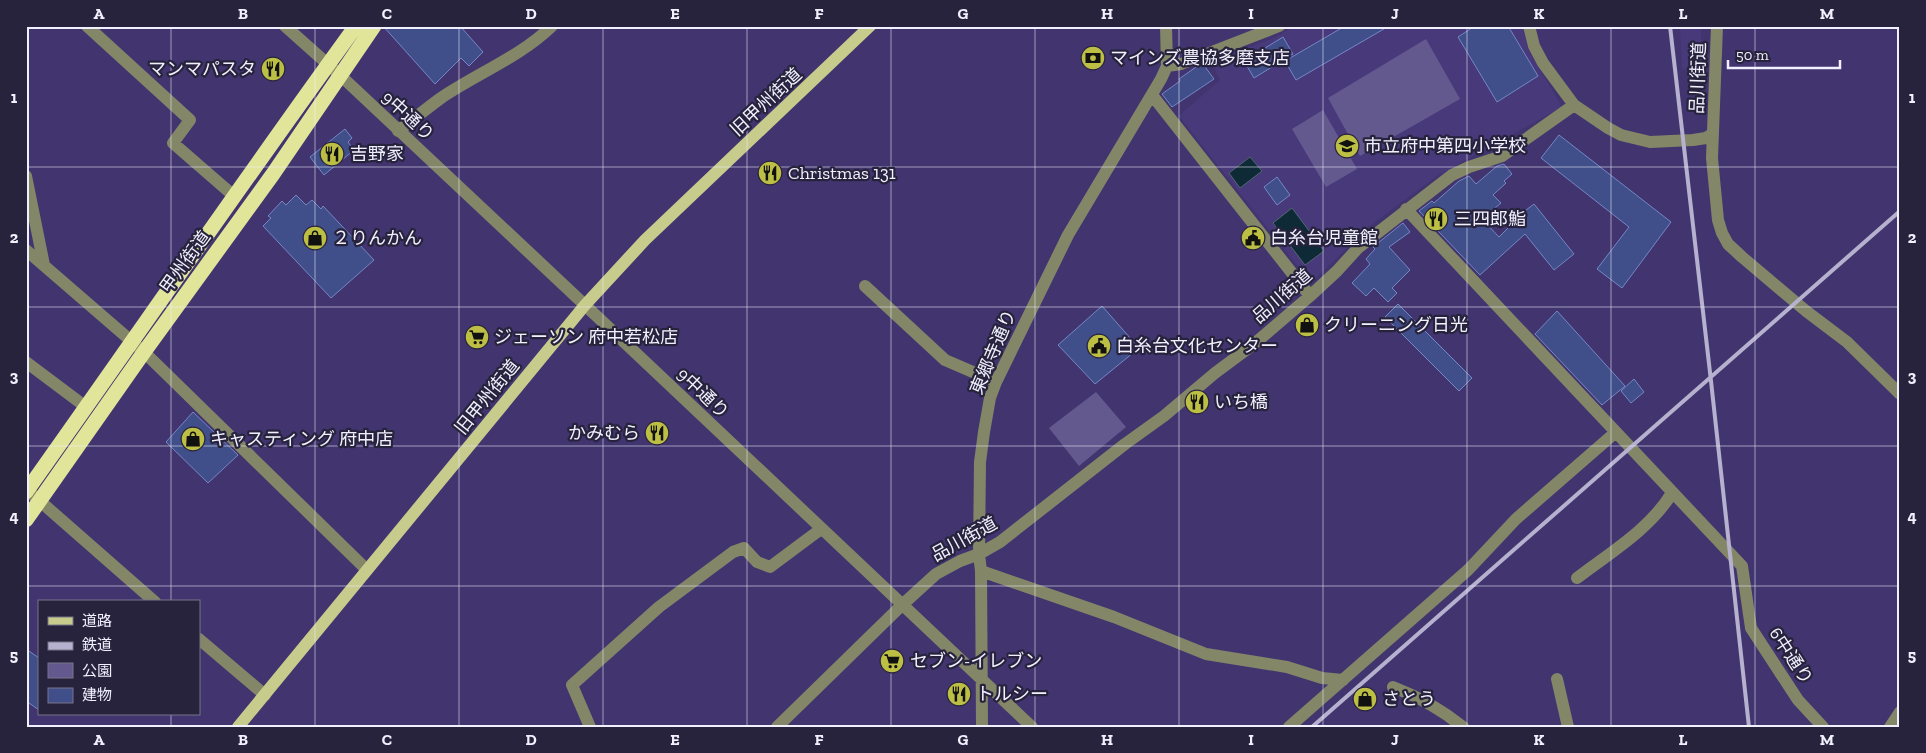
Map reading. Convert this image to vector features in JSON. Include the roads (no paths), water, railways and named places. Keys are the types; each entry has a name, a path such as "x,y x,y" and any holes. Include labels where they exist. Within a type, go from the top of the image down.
{"highway":[{"name":"甲州街道","path":"26,520 139,347 234,196 356,26"},
{"name":"甲州街道","path":"27,492 86,407 139,347 273,174 374,26"}],"main road":[{"name":"旧甲州街道","path":"238,727 585,305 645,240 870,26"}],"street":[{"path":"87,26 190,120 173,143 234,196"},
{"name":"9中通り","path":"284,26 341,76 398,132 585,305 1032,727"},
{"path":"398,132 442,98 540,38 552,26"},
{"name":"東郷寺通り","path":"982,727 981,571 979,554 980,462 985,424 996,382 1068,235 1152,95 1167,66 1166,26"},
{"path":"1167,66 1181,64 1278,26"},
{"path":"1529,26 1534,46 1543,62 1574,105"},
{"name":"品川街道","path":"777,727 936,574 960,560 979,554 1000,542 1125,444 1164,416 1310,296 1358,248 1452,175 1469,166 1502,156 1574,105 1621,135 1639,140 1662,142 1693,140 1706,138 1712,134 1714,125 1715,48 1718,26"},
{"path":"1152,95 1310,296"},
{"path":"1712,134 1712,158 1718,220 1728,244 1806,311 1847,342 1900,394"},
{"path":"26,176 44,264"},
{"path":"1406,209 1672,492 1662,510 1626,542 1577,578"},
{"path":"26,250 139,347 367,570"},
{"path":"865,286 945,360 996,382"},
{"path":"26,362 86,407"},
{"path":"1289,727 1468,570 1516,519 1616,432"},
{"path":"27,492 40,500 103,558 153,600"},
{"name":"6中通り","path":"1672,492 1742,566 1751,628 1798,700 1823,727"},
{"path":"590,727 572,685 659,607 733,552 744,548 757,562 770,567 821,529"},
{"path":"981,571 1114,618 1206,654 1287,667 1322,678 1343,680"},
{"path":"200,640 265,695"},
{"path":"1557,679 1568,727"},
{"path":"1393,687 1419,698 1448,714 1463,727"},
{"path":"1890,727 1900,712"}],"water":[{"path":"1250,157 1262,171 1240,188 1229,173"},
{"path":"1292,208 1324,251 1305,265 1273,223"}],"railway":[{"path":"1670,26 1749,727"},
{"path":"1312,727 1900,211"}],"place":[{"name":"マインズ農協多磨支店","path":"1093,58"},
{"name":"マンマパスタ","path":"273,69"},
{"name":"市立府中第四小学校","path":"1347,146"},
{"name":"吉野家","path":"332,154"},
{"name":"Christmas 131","path":"770,173"},
{"name":"三四郎鮨","path":"1436,219"},
{"name":"２りんかん","path":"315,238"},
{"name":"白糸台児童館","path":"1253,238"},
{"name":"クリーニング日光","path":"1307,325"},
{"name":"ジェーソン 府中若松店","path":"477,337"},
{"name":"白糸台文化センター","path":"1099,346"},
{"name":"いち橋","path":"1197,402"},
{"name":"かみむら","path":"657,433"},
{"name":"キャスティング 府中店","path":"193,439"},
{"name":"セブン-イレブン","path":"892,661"},
{"name":"トルシー","path":"959,694"},
{"name":"さとう","path":"1365,699"}]}
